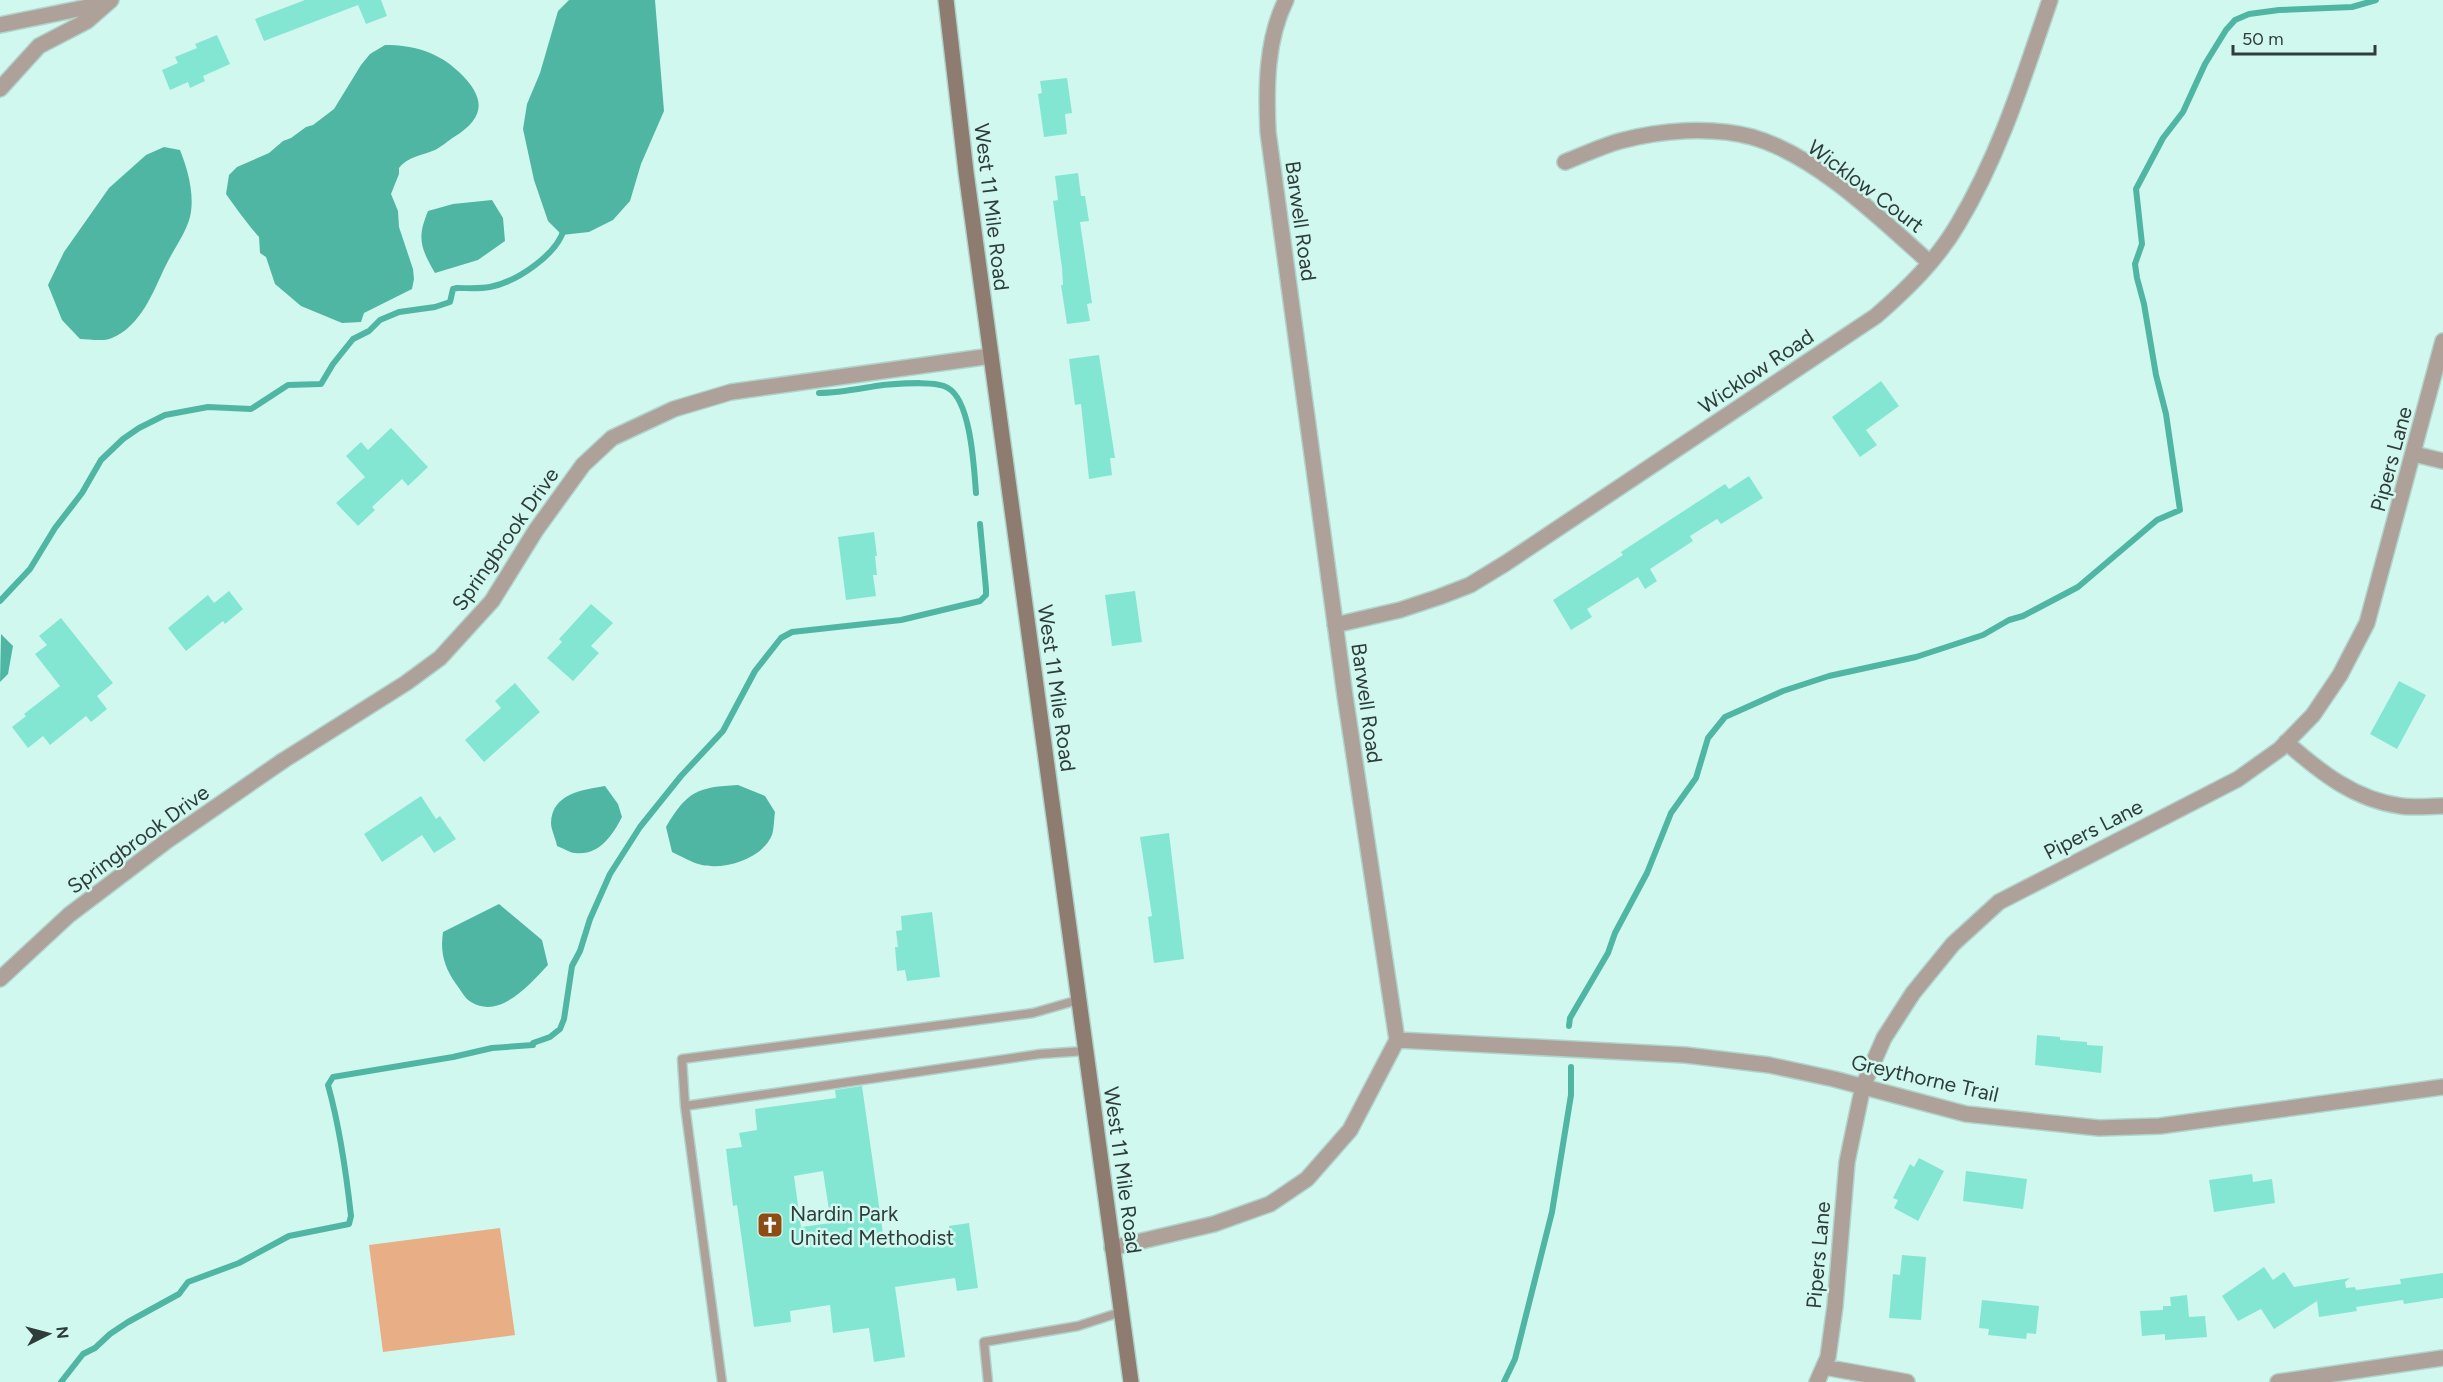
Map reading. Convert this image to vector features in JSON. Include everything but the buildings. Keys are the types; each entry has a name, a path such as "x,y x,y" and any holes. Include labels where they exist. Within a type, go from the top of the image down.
{"street":[{"path":"0,25 88,7 109,0"},
{"path":"0,89 39,46 87,21 109,0"},
{"name":"West 11 Mile Road","path":"946,0 966,172 1131,1382"},
{"name":"Barwell Road","path":"1286,0 1279,14 1266,86 1268,132 1335,625 1397,1040"},
{"name":"Wicklow Road","path":"1335,625 1420,603 1470,585 1876,316 1930,263 1958,225 2003,135 2050,0"},
{"name":"Wicklow Court","path":"1565,162 1619,141 1657,133 1723,132 1753,137 1812,166 1871,211 1930,263"},
{"name":"Pipers Lane","path":"1817,1382 1828,1357 1835,1306 1846,1162 1863,1086 1884,1038 1912,993 1953,944 1999,902 2238,779 2286,742 2313,715 2340,675 2367,623 2443,341"},
{"name":"Springbrook Drive","path":"0,979 69,915 168,840 284,760 406,683 440,658 492,601 536,530 583,465 612,438 674,409 731,392 991,356"},
{"path":"2414,454 2443,461"},
{"path":"2286,742 2319,771 2358,794 2404,807 2443,806"},
{"path":"1112,1248 1225,1220 1270,1204 1307,1179 1350,1130 1397,1040"},
{"name":"Greythorne Trail","path":"1397,1040 1684,1055 1769,1065 1863,1086 1966,1113 2099,1128 2160,1126 2443,1086"},
{"path":"2278,1382 2443,1358"},
{"path":"1824,1367 1907,1382"}],"lane":[{"path":"722,1382 686,1106 682,1059 1033,1013 1078,1000"},
{"path":"686,1106 1040,1054 1085,1051"},
{"path":"988,1382 984,1342 1078,1326 1121,1312"}],"shaded area":[{"path":"569,0 655,0 664,111 641,164 630,201 613,220 589,232 562,235 548,221 534,180 523,129 527,104 540,73 558,11"},
{"path":"385,45 416,48 443,59 468,81 478,99 479,107 477,114 465,130 437,149 411,159 399,168 391,194 398,211 399,227 413,269 412,289 364,313 361,322 342,323 301,306 275,284 266,257 260,253 259,237 226,194 229,175 237,167 269,153 283,141 313,125 334,109 361,65 370,54"},
{"path":"164,147 180,150 188,174 191,209 185,230 151,297 131,325 112,338 80,339 62,320 48,285 64,252 109,188 146,155"},
{"path":"492,200 503,218 505,241 478,260 435,273 423,249 421,236 428,211 453,204"},
{"path":"1,634 13,646 8,674 0,682"},
{"path":"738,785 765,796 775,812 772,835 760,851 742,861 721,866 694,863 672,852 666,827 687,798 713,787"},
{"path":"605,786 618,804 622,817 609,838 598,848 584,853 573,853 557,846 551,823 557,805 570,795"},
{"path":"499,904 542,940 548,965 514,997 493,1006 482,1006 467,999 448,972 442,946 443,932"},
{"path":"500,1228 515,1335 383,1352 369,1245"}],"waterway":[{"path":"1569,1026 1570,1018 1608,953 1615,933 1647,873 1671,813 1696,778 1708,738 1725,717 1783,691 1829,676 1916,657 1983,635 2078,587 2157,520 2180,510 2166,414 2156,375 2135,264 2142,244 2136,189 2163,138 2183,112 2205,64 2226,30 2235,20 2249,14 2279,10 2352,7 2376,0"},
{"path":"0,601 30,569 55,528 82,493 101,460 123,439 139,428 165,415 208,407 251,409 288,385 321,384 333,364 353,339 369,331 380,320 399,312 435,307 450,302 453,289 490,287 512,279 544,257 560,239 564,229"},
{"path":"819,393 907,383 935,384 948,388 956,395 966,420 976,493"},
{"path":"61,1382 83,1354 95,1348 128,1322 179,1294 188,1282 239,1263 289,1236 349,1224 351,1216 345,1166 328,1085 333,1077 453,1057 492,1048 533,1045 560,1029 564,1019 572,966 610,874 640,827 681,776 723,731 755,671 781,638 792,632 901,620 980,601 986,595 980,524"},
{"path":"1504,1382 1515,1359 1552,1212 1571,1095 1571,1067"}],"place":[{"name":"Nardin Park United Methodist","path":"770,1225"}]}
